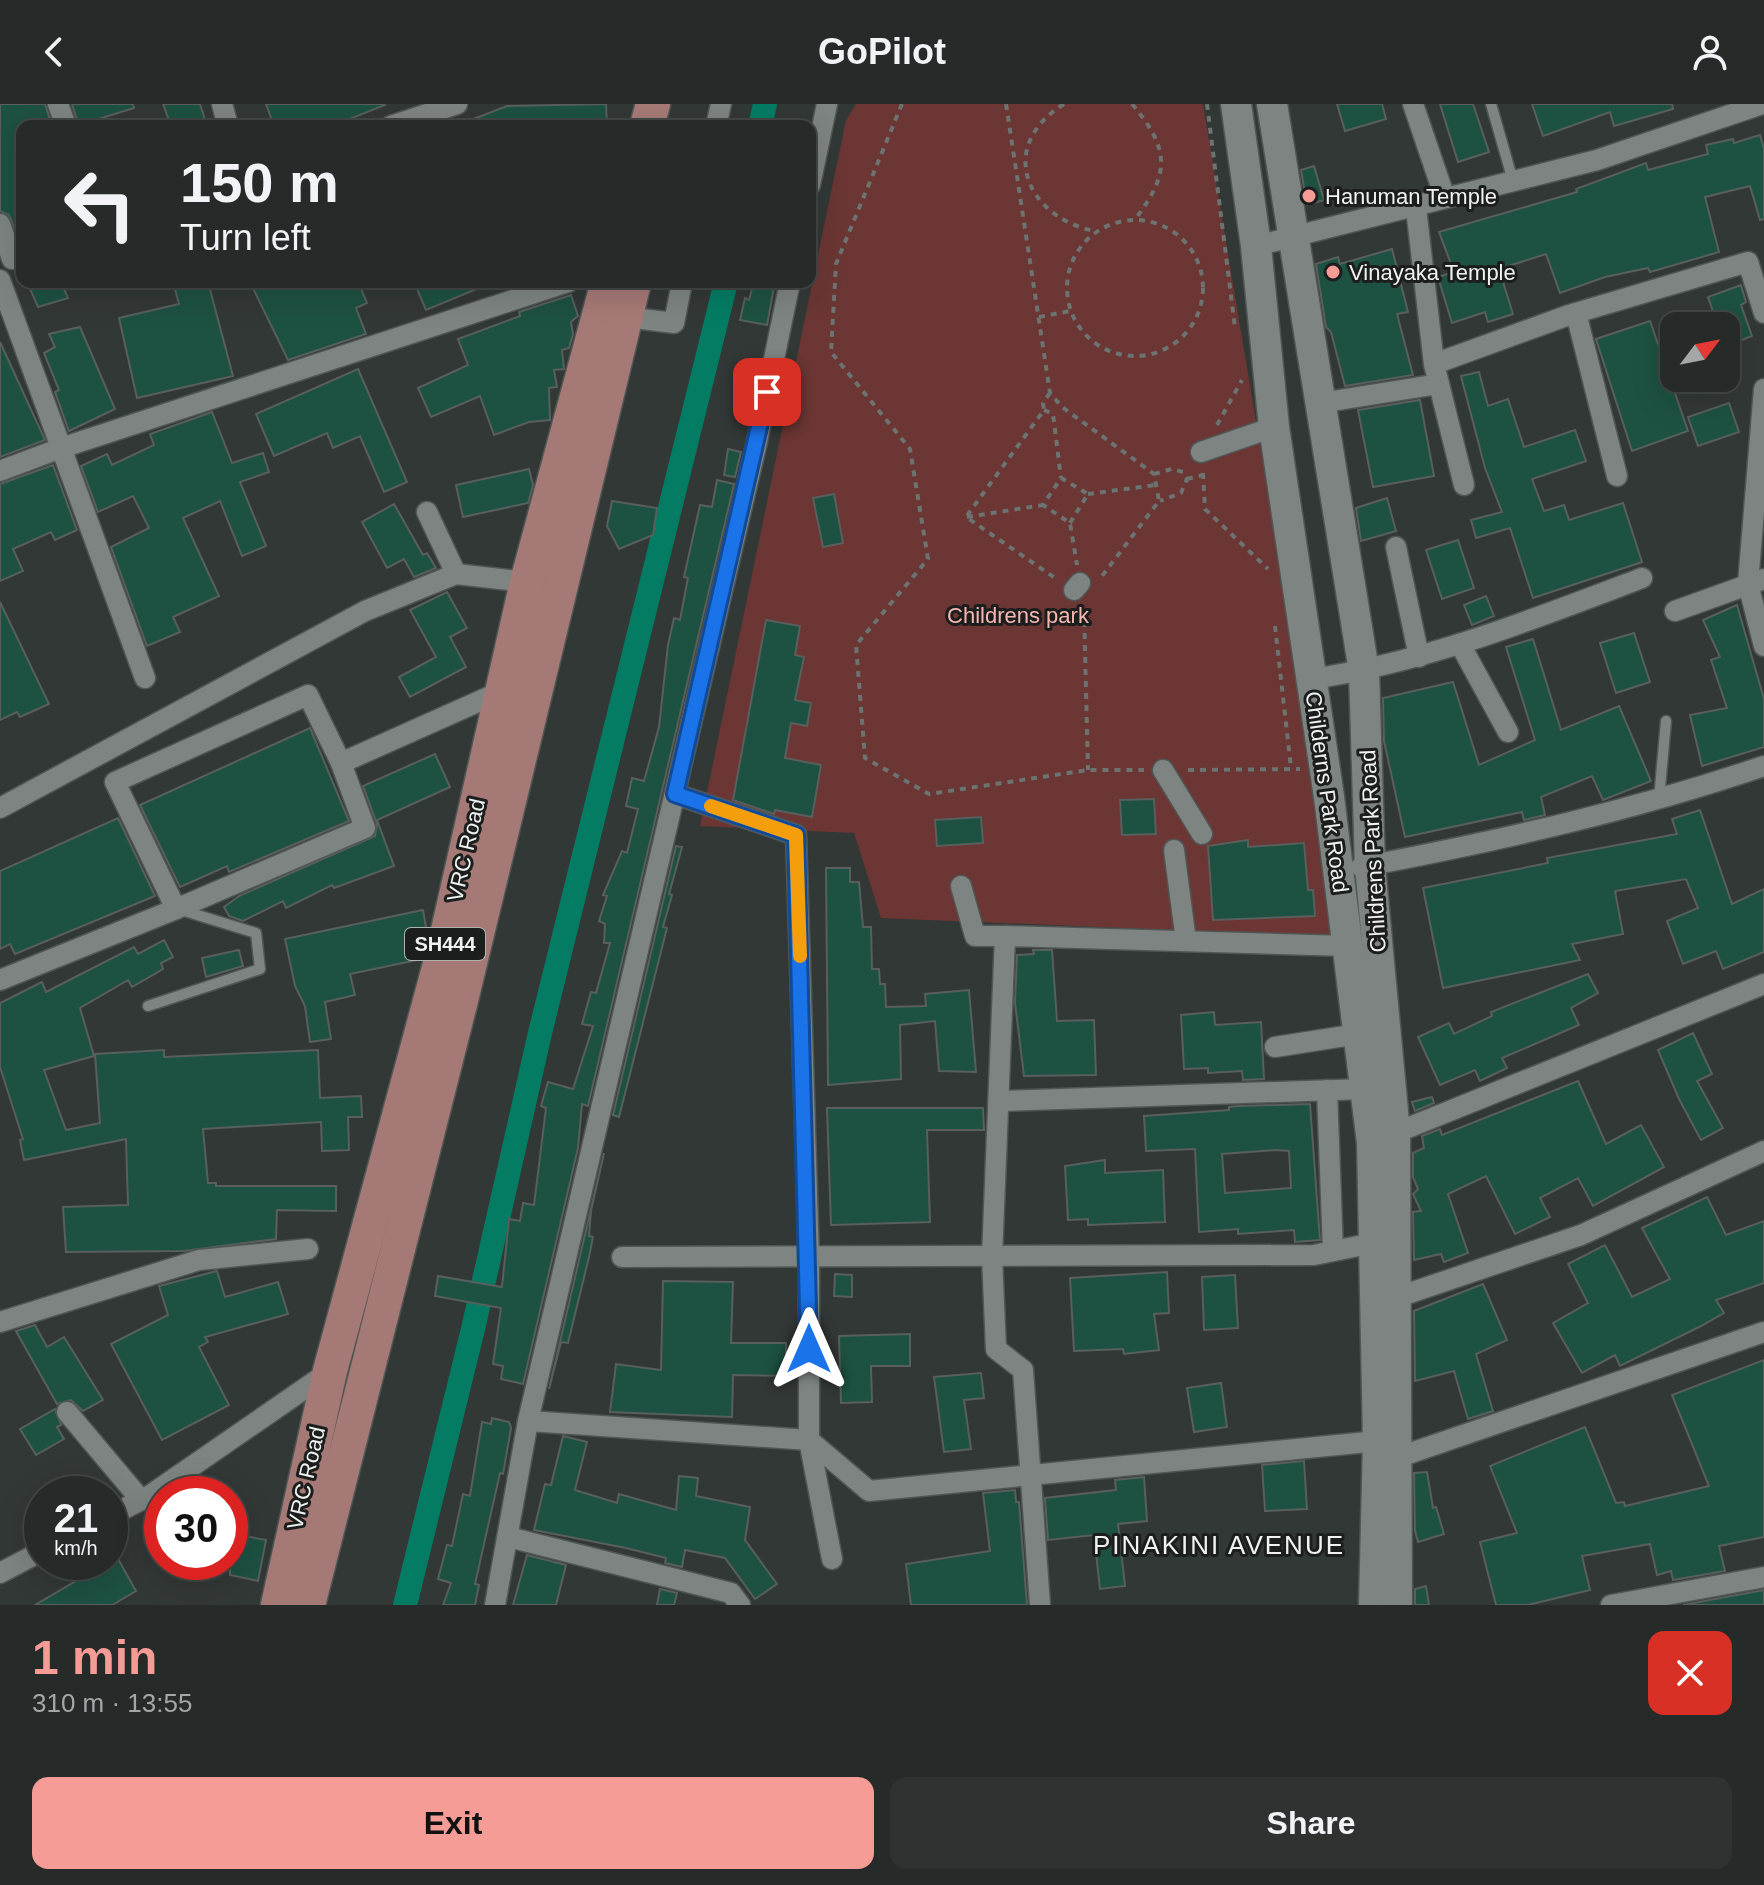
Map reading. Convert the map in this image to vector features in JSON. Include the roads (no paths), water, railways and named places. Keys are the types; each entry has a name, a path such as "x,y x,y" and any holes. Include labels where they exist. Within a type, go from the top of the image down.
{"main road":[{"name":"VRC Road","path":"278,1605 330,1371 443,953 527,582 606,288"},
{"name":"SH444","path":"308,1605 451,1044 633,288"}],"street":[{"path":"409,120 457,104"},
{"path":"816,156 827,104"},
{"name":"Childerns Park Road","path":"1236,104 1256,246 1274,427 1325,768 1372,1143 1373,1243 1388,1449 1376,1483 1386,1593"},
{"name":"Childrens Park Road","path":"1272,104 1364,671 1370,866 1395,1133 1398,1297 1388,1449 1386,1593"},
{"path":"1413,104 1445,198"},
{"path":"1256,246 1597,160 1762,104"},
{"path":"1416,208 1436,374 1464,485"},
{"path":"0,224 11,259"},
{"path":"1320,403 1436,374 1576,313 1748,262 1764,313"},
{"path":"0,280 145,678"},
{"path":"0,471 61,448 550,288"},
{"path":"626,317 674,323 681,288"},
{"path":"495,1605 528,1421 599,1107 753,462 789,288"},
{"path":"1576,313 1617,476"},
{"path":"1764,389 1756,582 1764,646"},
{"path":"1201,452 1274,427"},
{"path":"427,512 456,574"},
{"path":"1396,547 1419,657"},
{"path":"0,808 365,611 456,574 527,582"},
{"path":"1312,679 1364,671 1419,657 1642,578"},
{"path":"1675,611 1756,582"},
{"path":"1460,644 1508,732"},
{"path":"341,763 502,691"},
{"path":"0,980 176,909 365,828 341,763 308,695 115,782 176,909"},
{"path":"1337,872 1527,835 1659,801 1764,766"},
{"path":"1163,770 1202,834"},
{"path":"675,794 796,835 809,1258 809,1440 832,1559"},
{"path":"1174,850 1186,941"},
{"path":"961,886 975,936 1347,946"},
{"path":"1005,936 1001,1101 992,1257 996,1349 1023,1370 1040,1605"},
{"path":"1395,1133 1764,984"},
{"path":"1275,1047 1358,1034"},
{"path":"1001,1101 1365,1089"},
{"path":"1327,1090 1333,1251"},
{"path":"1398,1297 1581,1235 1764,1151"},
{"path":"622,1257 1314,1255 1373,1243"},
{"path":"0,1322 199,1260 308,1249"},
{"path":"528,1421 809,1440 869,1491 1031,1475 1388,1449 1764,1332"},
{"path":"128,1507 330,1371 365,1380"},
{"path":"67,1412 141,1500"},
{"path":"508,1537 731,1593 740,1605"},
{"path":"0,1573 24,1560"},
{"path":"1611,1605 1764,1577"}],"lane":[{"path":"1491,104 1513,181"},
{"path":"1659,801 1666,721"},
{"path":"148,1006 260,969 256,933 176,909"}],"waterway":[{"path":"761,120 765,104"},
{"path":"405,1605 473,1329 540,1033 725,288"}],"place":[{"name":"Hanuman Temple","path":"1309,196"},
{"name":"Vinayaka Temple","path":"1333,272"}],"district":[{"name":"PINAKINI AVENUE","path":"1219,1545"}],"park label":[{"name":"Childrens park","path":"1018,615"}]}
